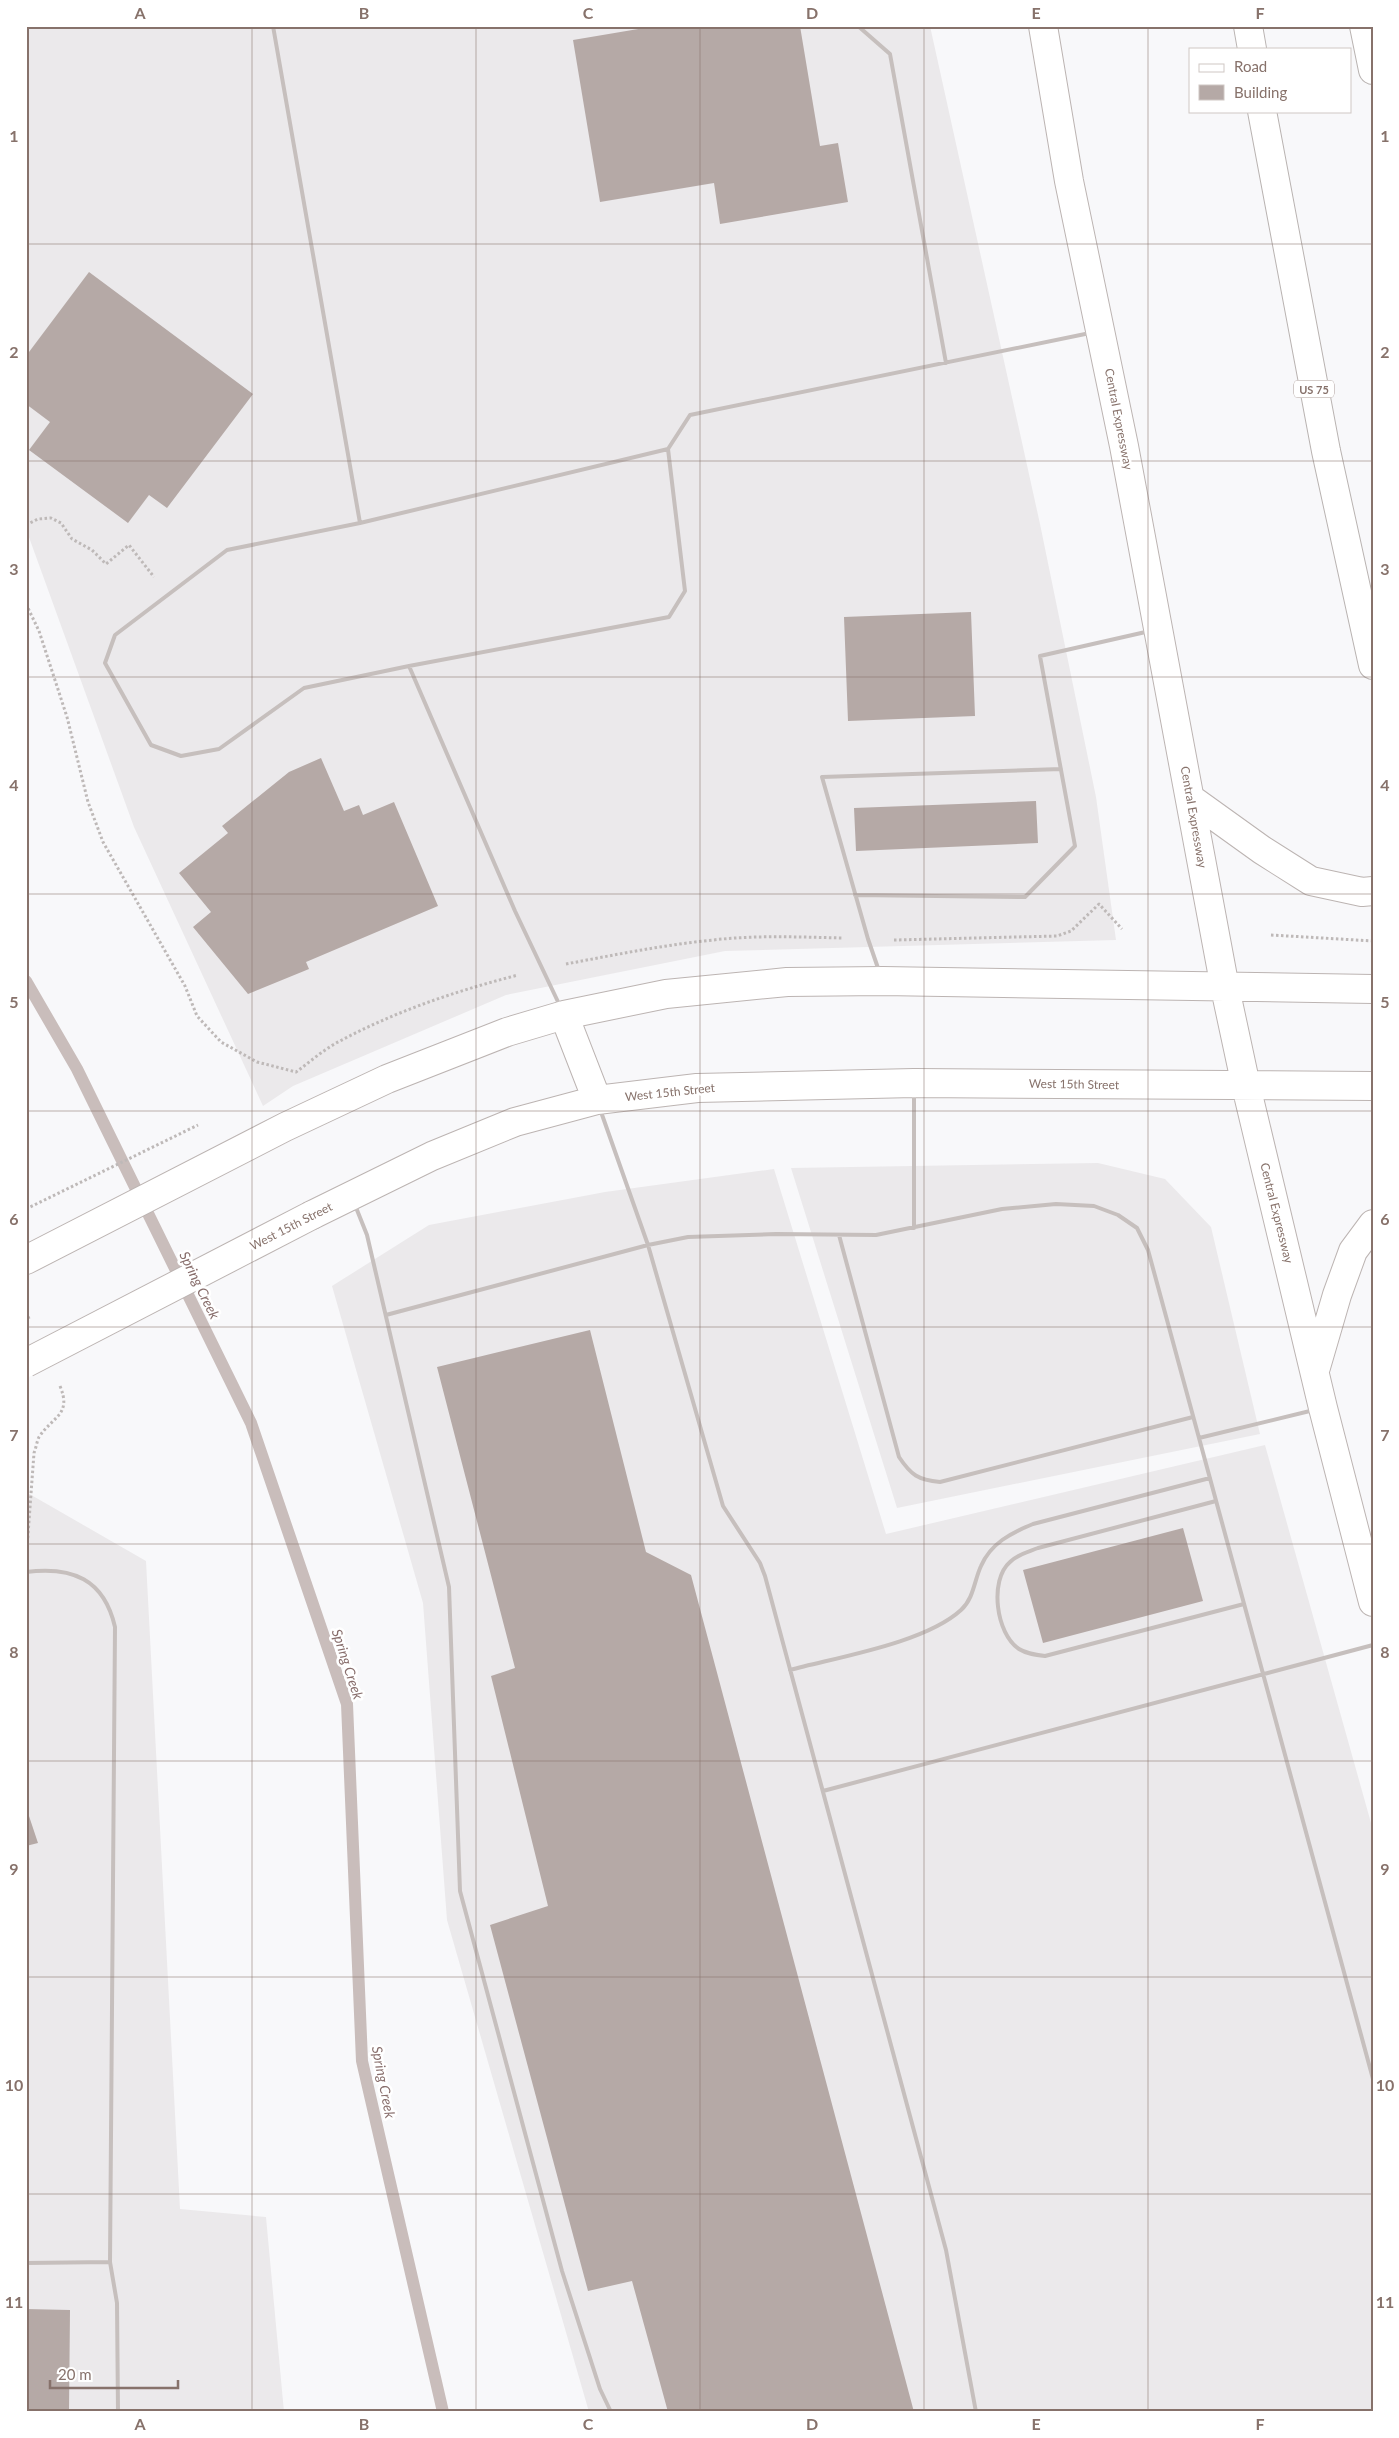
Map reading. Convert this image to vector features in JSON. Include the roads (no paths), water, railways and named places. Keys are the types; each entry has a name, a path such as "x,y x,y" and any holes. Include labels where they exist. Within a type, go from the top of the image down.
{"main road":[{"name":"Central Expressway","path":"1043,26 1069,180 1102,331 1225,988 1246,1086 1316,1369 1323,1408 1373,1602"},
{"path":"1248,26 1252,48"},
{"path":"1364,26 1373,70"},
{"name":"US 75","path":"1262,112 1326,452 1373,665"},
{"path":"1191,799 1262,850 1311,881 1362,892 1373,891"},
{"path":"26,1260 285,1127 387,1079 507,1032 564,1015 666,994 787,982 883,981 1373,989"},
{"path":"564,1015 598,1100"},
{"name":"West 15th Street","path":"26,1363 312,1215 432,1156 515,1122 598,1100 697,1088 914,1083 1373,1086"},
{"path":"1316,1369 1337,1294 1353,1251 1373,1224"}],"lane":[{"path":"273,26 360,523"},
{"path":"858,26 890,54 946,363"},
{"path":"668,449 360,523 227,550 115,635 105,663 150,745 181,756 219,749 304,688 409,666 669,617 685,591 668,449 690,415 1102,331"},
{"path":"855,894 1025,897 1075,846 1040,656 1159,629"},
{"path":"409,666 515,912 564,1015"},
{"path":"883,981 855,894 822,777 1061,769"},
{"path":"914,1083 914,1228"},
{"path":"598,1100 648,1245 723,1506 760,1563 765,1576 946,2250 976,2412"},
{"path":"351,1196 367,1235 449,1587 460,1891 562,2271 600,2390 611,2412"},
{"path":"386,1315 648,1245 688,1237 776,1234 876,1235 1002,1209 1056,1204 1094,1206 1124,1219 1137,1228 1148,1250 1373,2079"},
{"path":"839,1235 899,1457 908,1470 923,1480 940,1482 1193,1417"},
{"path":"1199,1438 1323,1408"},
{"path":"790,1670 914,1637 940,1625 962,1609 971,1596 981,1566 988,1554 998,1542 1012,1532 1032,1524 1210,1478"},
{"path":"1216,1501 1038,1548 1020,1555 1009,1563 1001,1576 998,1603 999,1615 1009,1638 1018,1649 1030,1654 1045,1656 1244,1604"},
{"path":"26,1572 46,1570 67,1572 86,1579 101,1594 111,1610 115,1627 110,2262 117,2303 118,2412"},
{"path":"823,1791 1373,1645"},
{"path":"26,2263 110,2262"}],"waterway":[{"name":"Spring Creek","path":"26,981 77,1069 251,1423 347,1704 362,2061 443,2412"}]}
